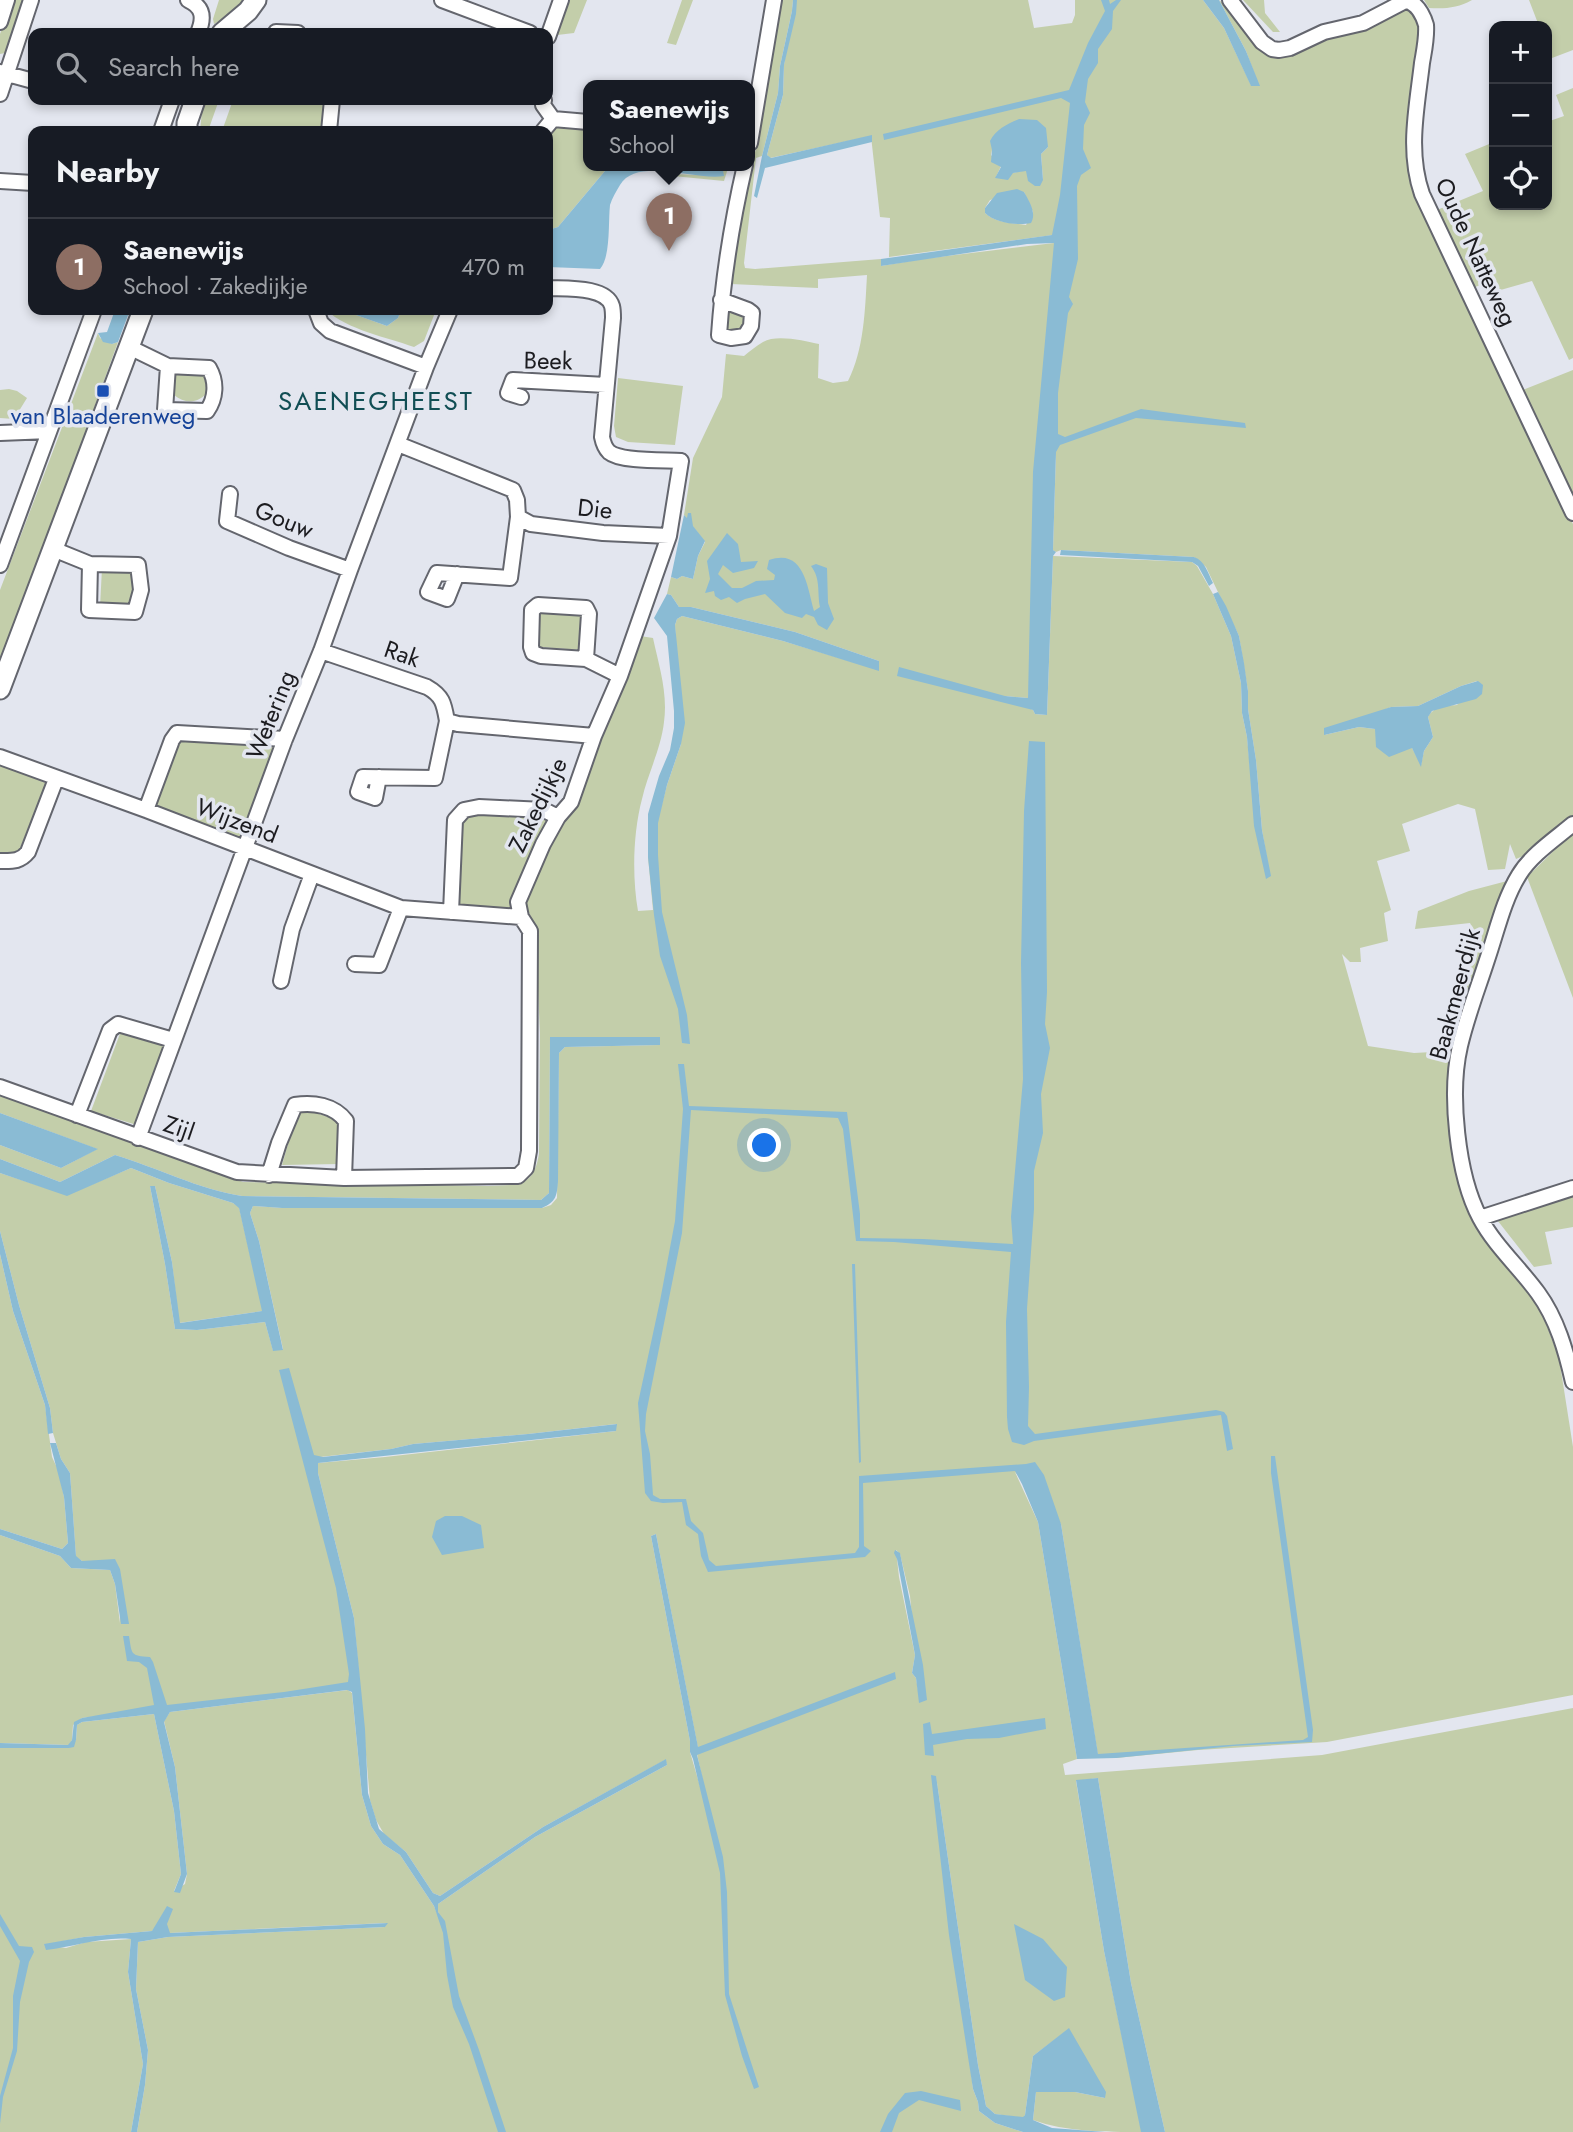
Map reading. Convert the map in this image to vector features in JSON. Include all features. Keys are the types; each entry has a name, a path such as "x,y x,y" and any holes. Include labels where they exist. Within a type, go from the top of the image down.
{"street":[{"path":"0,22 6,0"},
{"path":"0,94 4,72 31,0"},
{"path":"188,0 200,9 201,27"},
{"path":"228,28 248,11 256,0"},
{"path":"442,0 511,28"},
{"path":"551,28 561,0"},
{"path":"755,110 774,0"},
{"path":"1230,0 1262,42 1272,49 1290,48 1324,32 1363,23 1407,0"},
{"name":"Oude Natteweg","path":"1407,0 1416,6 1423,17 1426,32 1414,139 1413,161 1416,177 1573,513"},
{"path":"4,72 28,79"},
{"path":"163,126 171,105"},
{"path":"187,126 193,105"},
{"path":"329,126 331,105"},
{"path":"544,105 553,119"},
{"path":"553,119 583,122"},
{"path":"547,126 553,119"},
{"path":"721,300 744,171"},
{"path":"0,181 28,183"},
{"name":"Beek","path":"553,288 590,290 608,298 612,306 614,318 606,385 602,437 604,446 619,457 681,461"},
{"path":"0,565 92,315"},
{"path":"0,689 141,315"},
{"path":"318,315 321,323 330,331 426,368"},
{"name":"Wetering","path":"138,1138 285,739 448,315"},
{"path":"128,347 168,366"},
{"name":"Beek","path":"521,397 508,393 513,380 606,385"},
{"path":"0,433 49,431"},
{"path":"398,443 513,490 517,500 518,517 510,578 457,574"},
{"name":"Zakedijkje","path":"519,1176 526,1168 529,1140 530,932 521,917 518,902 542,844 558,817 571,802 594,736 620,676 670,536 681,461"},
{"name":"Gouw","path":"230,494 227,521 349,570"},
{"name":"Die","path":"518,517 531,524 603,533 670,536"},
{"path":"52,549 90,564 138,565 141,590 135,612 89,610 90,564"},
{"path":"586,659 589,614 586,608 538,605 532,610 533,653 586,659 620,676"},
{"name":"Rak","path":"321,651 438,693 447,722"},
{"path":"379,777 435,778 447,722 594,736"},
{"path":"146,810 177,733 285,739"},
{"name":"Wijzend","path":"0,757 401,908 521,917"},
{"path":"0,861 16,861 28,852 56,779"},
{"path":"451,912 455,820 464,810 479,807 544,810 558,817"},
{"name":"Baakmeerdijk","path":"1573,824 1532,859 1519,875 1501,914 1459,1047 1456,1099 1459,1150 1466,1184 1479,1218 1495,1242 1543,1299 1561,1338 1573,1382"},
{"path":"281,981 292,929 312,874"},
{"path":"355,964 379,965 401,908"},
{"path":"77,1115 110,1030 118,1024 173,1040"},
{"name":"Zijl","path":"0,1087 237,1172 344,1178 519,1176"},
{"path":"269,1175 295,1105 306,1103 334,1110 345,1121 344,1178"},
{"path":"1479,1218 1573,1188"}],"green space":[{"path":"12,0 26,0 9,47 5,53 0,54 0,34"},
{"path":"219,0 248,0 214,24"},
{"path":"570,0 587,0 574,33 557,35"},
{"path":"682,0 693,0 676,45 667,43"},
{"path":"781,0 793,0 780,66 778,93 762,156 756,158 755,167 755,152"},
{"path":"794,0 1028,0 1034,28 1072,23 1075,0 1203,0 1224,28 1251,85 1259,86 1246,51 1219,0 1251,38 1274,56 1403,9 1412,10 1419,22 1421,40 1412,86 1408,127 1412,181 1509,396 1573,524 1573,821 1528,854 1516,859 1510,844 1505,869 1488,870 1475,809 1458,804 1402,824 1410,851 1377,861 1391,910 1384,913 1388,941 1360,948 1361,962 1350,962 1342,954 1368,1046 1414,1053 1451,1051 1447,1090 1449,1131 1455,1170 1464,1198 1476,1225 1540,1308 1559,1358 1573,1447 1573,1695 1327,1742 1116,1758 1098,1756 1061,1524 1015,1472 1038,1522 1077,1759 1063,1764 1065,1775 1322,1755 1573,1708 1573,2132 1165,2132 1131,1983 1098,1778 1076,1781 1104,1951 1142,2132 1072,2129 1033,2120 1036,2092 1075,2092 1105,2098 1069,2029 1033,2056 1023,2118 995,2114 986,2106 978,2065 936,1776 973,2089 979,2111 995,2123 1023,2132 137,2132 148,2050 136,1989 138,1942 168,1937 385,1927 386,1923 169,1933 166,1924 152,1931 84,1937 44,1945 66,1948 86,1942 131,1939 128,1972 143,2064 131,2132 0,2132 0,1748 69,1748 76,1740 77,1725 82,1722 154,1714 174,1811 181,1874 174,1891 185,1884 187,1874 175,1767 164,1721 170,1712 348,1690 352,1693 362,1795 371,1826 383,1844 400,1855 434,1906 449,1944 438,1912 438,1904 535,1837 667,1765 665,1760 543,1827 440,1896 433,1893 406,1852 384,1834 370,1800 354,1618 318,1473 318,1463 616,1431 616,1424 413,1444 311,1458 357,1685 82,1718 73,1725 69,1745 0,1743 0,1535 60,1556 71,1568 110,1570 115,1584 120,1623 120,1569 82,1561 76,1557 70,1473 61,1459 53,1433 50,1408 0,1231 0,1173 67,1195 131,1168 233,1203 239,1207 263,1311 179,1323 172,1262 155,1186 150,1186 175,1329 197,1330 265,1322 273,1350 283,1349 259,1241 250,1213 253,1206 542,1208 551,1205 557,1198 559,1053 565,1047 660,1045 660,1037 550,1037 549,1193 541,1200 242,1196 194,1183 115,1155 60,1182 0,1159 0,1145 61,1168 97,1149 0,1113 0,1091 243,1182 488,1186 515,1184 528,1179 533,1173 539,1154 540,1033 535,926 526,906 530,890 560,821 572,812 640,636 653,638 665,711 660,742 639,812 635,840 634,870 638,911 653,910 648,857 681,744 675,625 677,619 682,616 783,641 879,670 879,661 795,632 691,607 679,607 671,595 667,594 671,577 693,579 698,556 705,542 684,515 693,458 722,397 726,354 744,356 763,342 776,339 819,344 818,378 833,383 848,381 861,343 867,275 818,279 818,288 731,284 740,213 750,171 755,171 744,263 745,268 755,269 881,259 881,266 1054,243 1053,235 889,257 890,218 880,217 871,136 770,158 767,155 783,95 784,65","holes":["1048,147 1041,154 1043,180 1026,170 996,177 1001,166 991,155 992,150","1024,192 1033,212 1026,225 994,219 985,213 990,200","1056,452 1053,550 1194,557 1206,567 1239,636 1270,876 1251,778 1242,713 1241,683 1231,636 1213,594 1192,562 1053,556 1047,715 1035,714 1033,710 1005,696 1028,698","1477,681 1457,705 1444,706 1430,713 1428,717 1433,737 1424,751 1421,765 1412,748 1375,729 1359,727 1324,735 1391,707 1418,706","656,1534 698,1748 805,1712 697,1754 716,1841 690,1752 651,1536","896,1550 900,1554 910,1596 920,1702 916,1678 912,1673 915,1655"]},
{"path":"1243,0 1264,0 1265,13 1280,32 1273,32"},
{"path":"1424,0 1472,0 1456,6 1429,8"},
{"path":"1529,0 1573,0 1573,50 1552,58 1552,21 1537,21"},
{"path":"1573,88 1573,358 1569,360 1532,281 1497,291 1492,280 1473,288 1437,210 1483,191 1465,154 1489,144 1489,210 1552,210 1552,120 1564,116 1556,95"},
{"path":"203,105 217,105 210,126 200,126"},
{"path":"231,105 325,105 323,126 224,126"},
{"path":"555,126 583,126 583,171 605,171 558,227 553,228 553,128"},
{"path":"723,171 727,171 724,181 673,176 674,174 723,176"},
{"path":"726,306 746,317 742,334 730,334 725,329"},
{"path":"332,315 356,315 387,326 399,315 434,315 424,341 414,347 356,328"},
{"path":"98,333 100,338 112,344 118,342 0,668 0,590"},
{"path":"192,370 207,376 209,391 197,400 188,401 174,395 175,371"},
{"path":"1573,370 1573,494 1523,390"},
{"path":"618,378 683,386 675,445 628,442 616,437 614,426"},
{"path":"9,389 27,398 14,419 0,418 0,390"},
{"path":"102,568 129,570 135,575 137,600 131,607 100,607"},
{"path":"546,609 581,612 584,623 581,650 539,647 539,616"},
{"path":"180,736 279,743 252,819 239,838 152,807"},
{"path":"0,764 46,783 17,856 0,855"},
{"path":"462,811 550,817 511,908 458,906"},
{"path":"1573,832 1573,998 1527,877"},
{"path":"1507,881 1469,999 1458,993 1479,941 1470,923 1415,929 1418,911 1469,891"},
{"path":"121,1031 167,1044 140,1126 91,1111"},
{"path":"304,1111 338,1120 339,1164 282,1165 296,1116"},
{"path":"1573,1191 1573,1227 1545,1232 1552,1264 1534,1267 1494,1216"},
{"path":"0,1254 13,1311 45,1405 52,1457 59,1472 64,1497 68,1543 62,1549 0,1529"}],"water":[{"path":"793,0 797,0 796,14 784,65 783,95 767,155 771,158 872,135 872,142 765,168 757,198 754,196 778,93 780,66"},
{"path":"1101,0 1109,0 1110,4 1121,0 1113,11 1112,29 1098,49 1098,63 1088,79 1085,102 1090,113 1084,125 1083,149 1091,168 1081,175 1077,186 1078,259 1069,297 1073,304 1068,313 1058,393 1058,434 1065,437 1141,409 1245,423 1246,428 1136,418 1060,445 1056,452 1053,550 1056,552 1053,556 1047,715 1035,714 1033,710 897,676 899,667 1005,696 1028,698 1033,472 1054,243 1027,244 881,266 881,259 1052,235 1060,195 1070,103 1061,98 884,140 883,134 1069,90 1088,43 1105,11"},
{"path":"1203,0 1219,0 1246,51 1260,86 1251,86 1224,28"},
{"path":"1019,119 1037,120 1046,128 1048,147 1041,154 1043,180 1040,186 1028,181 1026,171 1013,173 1008,180 995,178 1001,167 991,162 990,141 999,130"},
{"path":"605,171 653,171 628,176 613,197 606,256 600,269 553,267 553,228 558,227"},
{"path":"668,171 723,171 724,176"},
{"path":"1017,189 1024,192 1030,203 1033,211 1031,223 1007,223 985,213 985,208 997,193"},
{"path":"113,315 128,315 118,342 103,342 98,333 107,332"},
{"path":"356,315 399,315 387,326"},
{"path":"688,513 691,513 693,526 705,541 698,556 693,579 682,576 677,579 671,577 684,515 687,518"},
{"path":"727,533 738,544 741,562 758,561 754,568 733,573 723,565 718,574 732,588 742,588 756,581 774,580 775,575 767,569 769,560 790,559 802,572 814,611 820,607 817,581 811,566 816,564 827,568 828,603 834,619 827,630 818,625 814,617 806,614 802,618 785,613 765,594 737,603 729,597 721,600 715,596 714,591 705,593 710,579 707,561"},
{"path":"1061,550 1194,557 1204,564 1213,583 1209,586 1198,566 1192,562 1060,555"},
{"path":"1218,592 1239,636 1244,663 1262,830 1271,876 1266,879 1254,826 1241,683 1231,636 1213,594"},
{"path":"667,594 671,595 679,607 691,607 795,632 879,661 879,671 783,641 682,616 677,619 675,625 685,723 658,823 658,855 662,912 687,1015 690,1044 682,1043 678,1009 660,956 648,857 648,814 670,750 674,728 667,636 654,618"},
{"path":"1478,681 1483,685 1482,694 1476,699 1432,711 1428,717 1433,737 1424,751 1421,767 1412,748 1389,757 1376,747 1375,729 1359,727 1324,735 1324,728 1391,707 1418,706"},
{"path":"1029,741 1045,742 1045,1024 1050,1048 1041,1094 1043,1133 1034,1171 1027,1309 1028,1426 1035,1434 1216,1410 1227,1416 1233,1449 1227,1451 1221,1415 1034,1441 1024,1445 1012,1442 1007,1417 1006,1322 1011,1252 856,1241 843,1129 838,1118 691,1110 682,1233 646,1414 645,1431 650,1454 653,1495 660,1499 686,1499 691,1521 703,1533 709,1560 716,1566 855,1553 859,1547 859,1476 1035,1462 1044,1475 1061,1524 1098,1754 1303,1740 1308,1737 1271,1473 1271,1456 1275,1456 1313,1730 1312,1742 1077,1759 1038,1522 1015,1471 863,1483 864,1546 871,1551 865,1557 708,1572 701,1556 698,1534 686,1525 682,1502 651,1501 645,1493 638,1403 675,1221 683,1109 678,1064 684,1064 689,1106 847,1112 860,1214 860,1238 1013,1244 1011,1217 1023,1079 1021,963 1024,811"},
{"path":"550,1037 660,1037 660,1045 565,1047 559,1053 558,1186 555,1198 547,1206 253,1206 250,1213 259,1241 283,1350 273,1351 265,1322 197,1330 175,1329 150,1186 155,1186 172,1262 180,1323 262,1311 239,1208 233,1203 131,1168 67,1196 0,1173 0,1159 60,1182 115,1155 194,1183 242,1196 541,1200 549,1193"},
{"path":"0,1113 98,1149 61,1168 0,1145"},
{"path":"0,1231 50,1408 53,1433 48,1434 45,1405 13,1311 0,1254"},
{"path":"852,1264 855,1264 859,1463"},
{"path":"289,1368 314,1455 323,1457 413,1444 617,1424 616,1431 318,1463 318,1473 354,1618 365,1729 368,1793 379,1829 406,1852 433,1893 440,1896 543,1827 666,1759 667,1765 535,1837 438,1904 438,1912 445,1921 459,1996 506,2132 498,2132 469,2044 453,2007 443,1933 434,1906 400,1855 383,1844 371,1826 362,1795 352,1692 347,1690 170,1712 164,1722 175,1767 187,1874 180,1893 174,1892 181,1874 174,1811 154,1714 82,1722 77,1725 74,1747 0,1748 0,1743 68,1745 72,1740 74,1722 82,1718 154,1705 147,1668 139,1662 127,1661 123,1636 129,1636 135,1655 150,1657 167,1705 348,1682 336,1588 279,1370"},
{"path":"50,1443 56,1443 61,1459 70,1473 76,1556 82,1561 115,1559 120,1569 129,1624 121,1624 115,1584 110,1570 71,1568 60,1556 0,1535 0,1529 62,1549 68,1543 64,1497"},
{"path":"445,1516 462,1516 481,1525 484,1548 442,1555 432,1537 436,1521"},
{"path":"656,1534 698,1747 895,1672 896,1679 697,1755 723,1857 727,1892 729,1994 759,2087 754,2089 725,1995 720,1873 690,1752 651,1536"},
{"path":"895,1550 900,1553 923,1665 927,1700 919,1703 916,1678 912,1673 915,1655"},
{"path":"1045,1718 1046,1729 999,1738 967,1739 933,1745 934,1756 925,1755 923,1724 930,1722 932,1734"},
{"path":"931,1775 936,1776 986,2106 995,2114 1023,2117 1033,2056 1069,2028 1106,2092 1105,2098 1075,2092 1036,2092 1033,2120 1052,2128 1105,2132 1023,2132 995,2123 979,2111 973,2089 949,1935"},
{"path":"1098,1778 1131,1983 1165,2132 1141,2132 1104,1951 1076,1780"},
{"path":"167,1906 173,1909 167,1924 170,1933 388,1923 385,1927 168,1937 138,1942 136,1989 148,2050 137,2132 131,2132 143,2064 128,1972 131,1939 99,1940 46,1950 44,1944 84,1937 152,1931"},
{"path":"0,1914 19,1946 32,1947 34,1952 29,1962 20,2002 17,2051 3,2097 0,2124 0,2096 13,2048 13,1996 20,1961 0,1926"},
{"path":"1014,1924 1043,1939 1067,1967 1065,1997 1054,2001 1025,1980"},
{"path":"921,2091 960,2100 961,2111 919,2100 899,2113 892,2132 880,2132 888,2114 905,2093"}],"place":[{"name":"Saenewijs","path":"669,251"},
{"name":"van Blaaderenweg","path":"103,391"}],"district":[{"name":"SAENEGHEEST","path":"376,401"}]}
